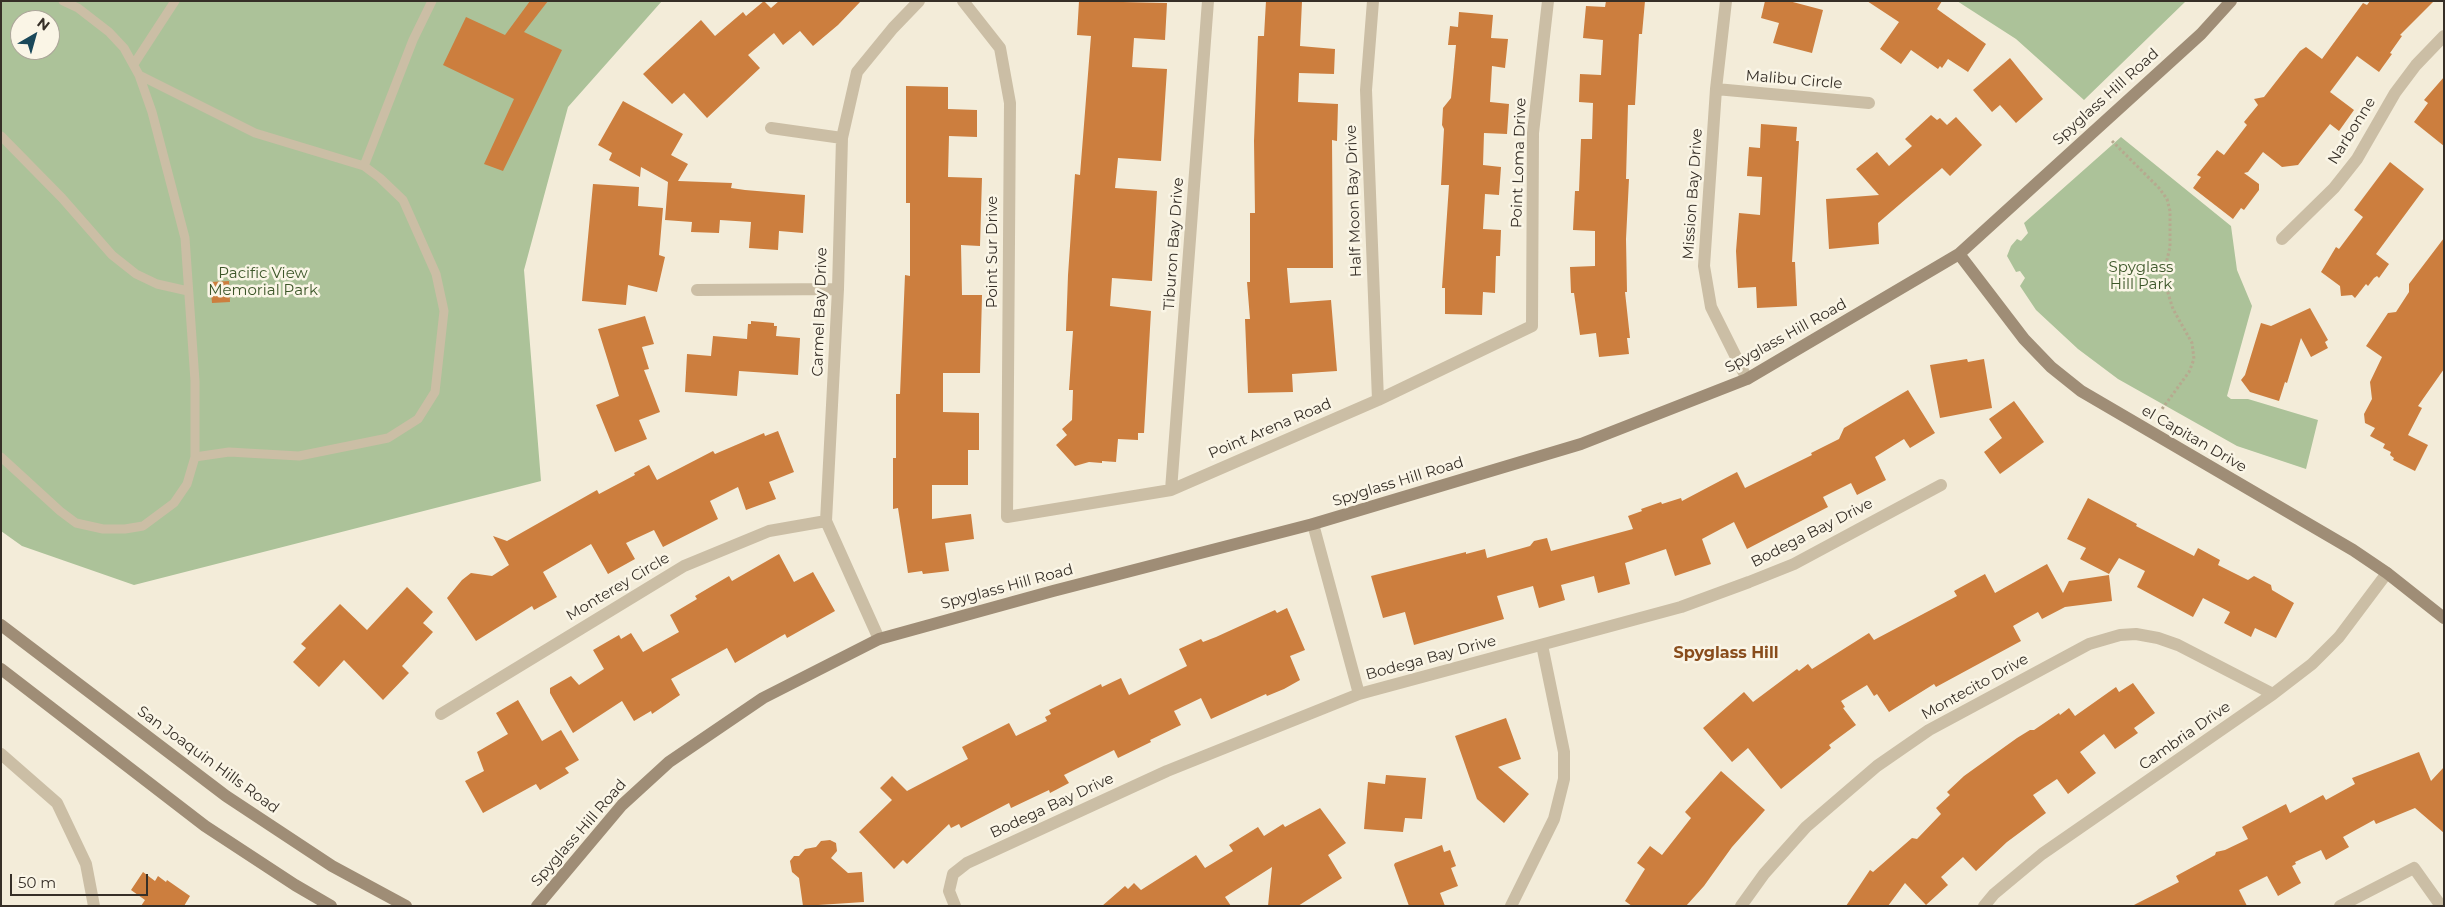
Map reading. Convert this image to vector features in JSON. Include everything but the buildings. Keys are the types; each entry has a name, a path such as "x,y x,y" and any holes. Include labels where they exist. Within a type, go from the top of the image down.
{"main road":[{"name":"Spyglass Hill Road","path":"537,906 622,805 669,762 763,698 879,639 1053,591 1313,524 1581,444 1748,380 1958,254 2200,34 2230,1"},
{"name":"el Capitan Drive","path":"1958,254 2024,339 2051,367 2080,391 2326,534 2387,573 2444,618"},
{"name":"San Joaquin Hills Road","path":"1,625 226,796 332,866 406,906"},
{"path":"1,669 205,826 295,885 331,906"}],"street":[{"name":"Carmel Bay Drive","path":"879,639 826,521 838,289 842,138 857,72 893,28 919,1"},
{"name":"Point Sur Drive","path":"963,1 1000,48 1010,103 1007,517"},
{"name":"Tiburon Bay Drive","path":"1171,490 1208,1"},
{"name":"Half Moon Bay Drive","path":"1372,1 1366,90 1378,400"},
{"name":"Point Loma Drive","path":"1532,326 1533,133 1548,1"},
{"name":"Mission Bay Drive","path":"1726,1 1716,89 1704,266 1711,307 1748,380"},
{"name":"Narbonne","path":"2282,240 2334,188 2357,159 2395,93 2416,65 2444,36"},
{"name":"Malibu Circle","path":"1716,89 1869,103"},
{"path":"771,128 842,138"},
{"path":"698,290 838,289"},
{"name":"Point Arena Road","path":"1007,517 1171,490 1378,400 1532,326"},
{"name":"Bodega Bay Drive","path":"955,906 948,891 953,874 967,863 1167,771 1359,694 1681,607 1749,582 1794,564 1940,485"},
{"name":"Monterey Circle","path":"442,714 684,566 769,531 826,521"},
{"path":"1313,524 1359,694"},
{"name":"Cambria Drive","path":"1984,906 1994,894 2042,854 2273,694 2312,664 2339,637 2387,573"},
{"name":"Montecito Drive","path":"1741,906 1770,868 1806,828 1877,766 1929,730 2089,644 2120,635 2136,634 2158,638 2178,645 2273,694"},
{"path":"1511,906 1554,819 1564,779 1564,752 1542,645"},
{"path":"1,754 57,803 86,864 94,906"},
{"path":"2340,906 2414,868 2441,906"}],"lane":[{"path":"1,457 60,511 76,523 103,529 125,529 143,526 174,503 187,484 195,457 195,381 185,238 152,112 139,75 124,48 109,32 78,8 63,1"},
{"path":"134,64 174,1"},
{"path":"364,166 413,40 432,1"},
{"path":"139,75 255,133 364,166 403,200 436,274 444,311 435,392 418,419 388,438 299,456 229,452 195,457"},
{"path":"1,136 55,191 112,255 136,274 157,284 188,290"}],"path":[{"path":"2112,141 2158,188 2167,199 2170,211 2170,248 2163,277 2173,309 2192,343 2194,359 2189,372 2162,409"}],"green space":[{"name":"Pacific View Memorial Park","path":"1,1 662,1 568,107 524,270 541,481 134,585 22,546 1,531"},
{"path":"1957,1 2186,1 2084,100 2016,39"},
{"name":"Spyglass Hill Park","path":"2121,137 2231,226 2237,270 2252,306 2227,396 2231,399 2248,399 2318,420 2306,469 2237,446 2118,379 2078,349 2036,310 2020,286 2025,278 2020,271 2016,272 2007,256 2011,246 2017,239 2021,241 2028,233 2024,223"}],"district":[{"name":"Spyglass Hill","path":"1726,653"}]}
